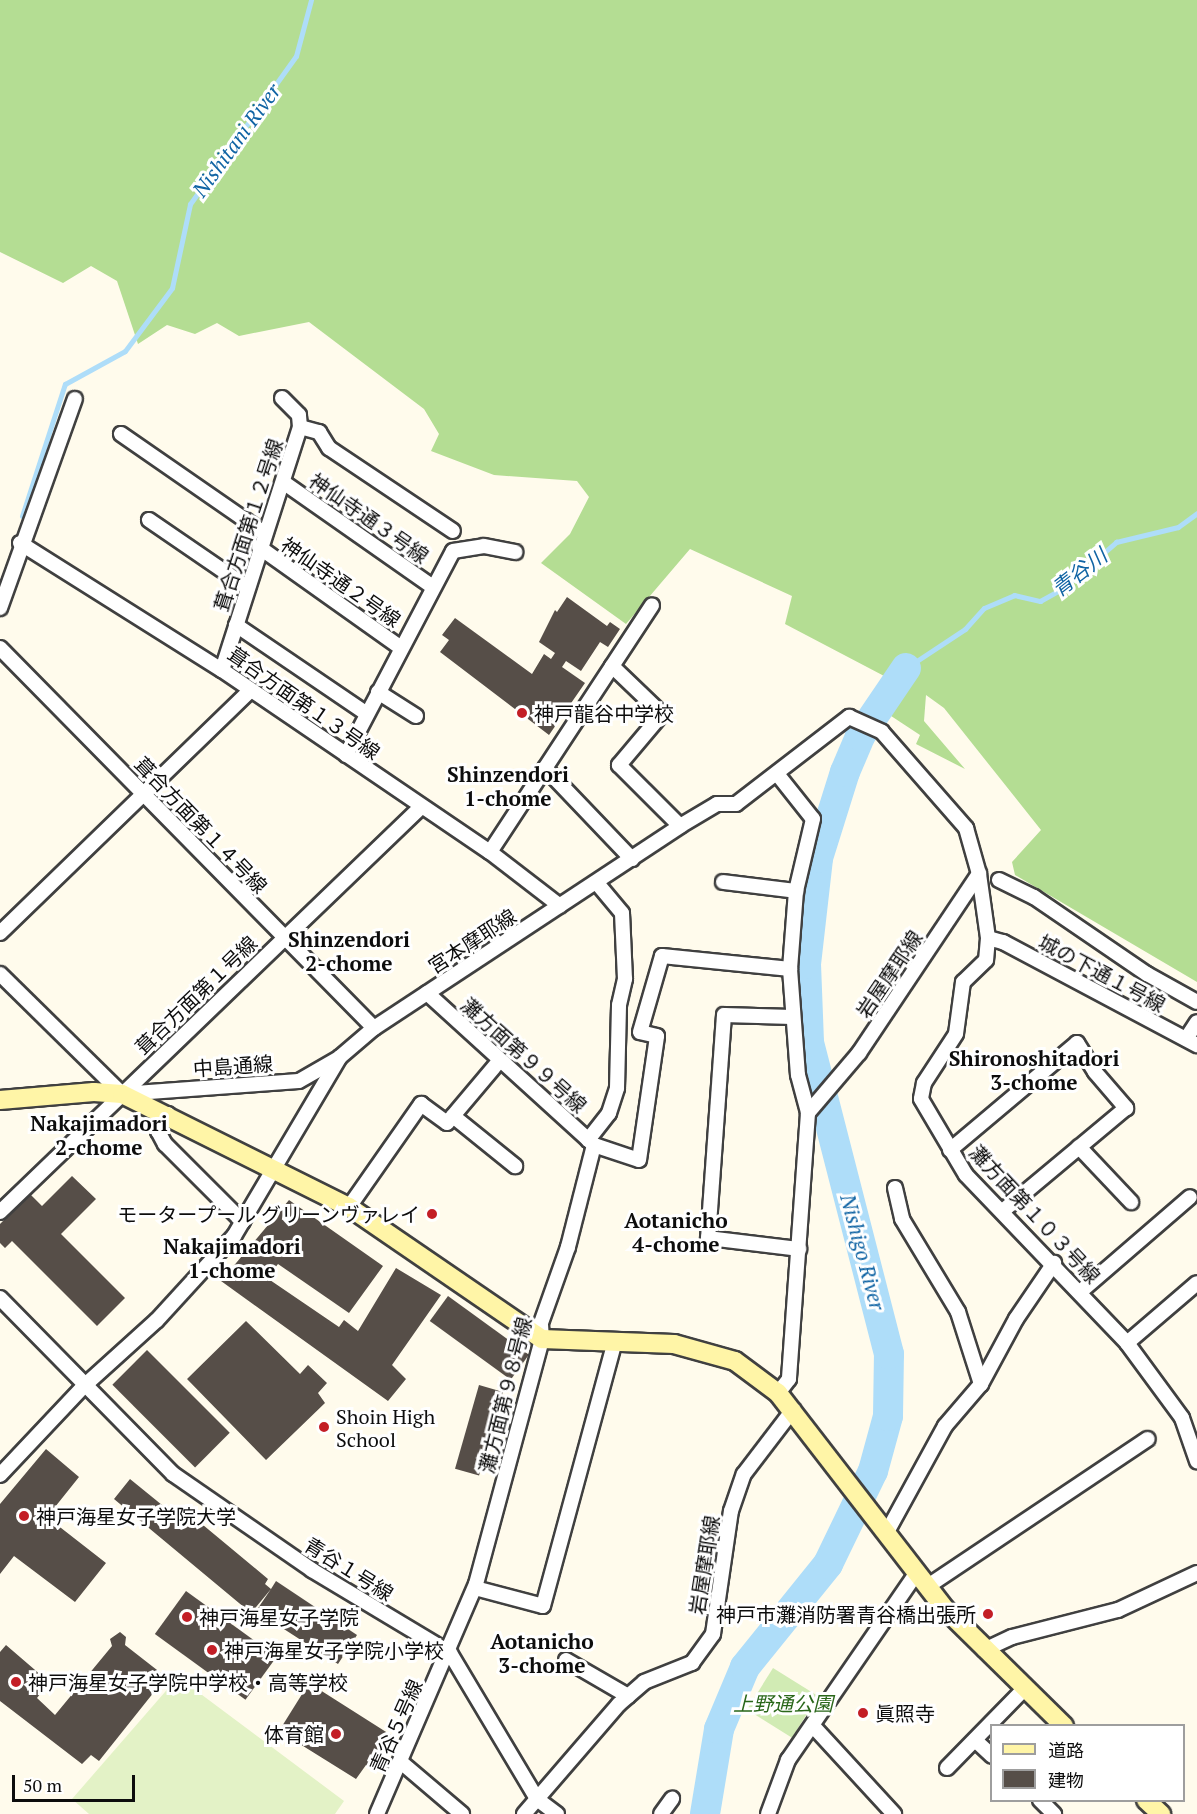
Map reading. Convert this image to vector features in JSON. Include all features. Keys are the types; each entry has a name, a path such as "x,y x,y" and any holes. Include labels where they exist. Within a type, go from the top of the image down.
{"street":[{"name":"葺合方面第１２号線","path":"222,670 259,547 300,427 299,415 282,398"},
{"path":"0,608 20,543 75,399"},
{"path":"300,427 318,432 329,448 453,531"},
{"path":"121,434 264,533"},
{"name":"神仙寺通３号線","path":"282,482 433,586"},
{"path":"149,520 247,587"},
{"name":"葺合方面第１３号線","path":"20,543 222,670 490,852 560,906"},
{"path":"346,755 453,551 484,546 514,552"},
{"name":"神仙寺通２号線","path":"259,547 401,648"},
{"path":"490,852 652,605"},
{"path":"236,625 367,714"},
{"name":"葺合方面第１４号線","path":"0,648 374,1028"},
{"path":"612,666 662,714 619,765 680,826"},
{"path":"0,933 251,690"},
{"path":"378,692 417,716"},
{"name":"宮本摩耶線","path":"0,1475 84,1386 157,1320 243,1222 263,1192 270,1172 340,1057 374,1028 680,826 717,804 736,804 778,775 849,717 858,720"},
{"name":"灘方面第１０３号線","path":"858,720 882,732 966,828 979,874 988,938 986,960 963,982 956,1034 924,1083 921,1099 966,1175 1004,1210 1127,1343 1193,1432 1197,1461"},
{"path":"545,768 632,859"},
{"path":"778,775 813,819 796,891 790,969 798,1075 809,1111 789,1379 778,1393"},
{"name":"葺合方面第１号線","path":"0,1212 421,807"},
{"name":"岩屋摩耶線","path":"809,1111 859,1053 979,874"},
{"path":"999,880 1034,897 1147,974 1197,1002"},
{"name":"灘方面第９８号線","path":"450,1653 474,1588 542,1339 541,1323 568,1247 591,1142 609,1113 617,1088 619,1005 625,979 622,913 596,882"},
{"path":"723,882 796,891"},
{"name":"城の下通１号線","path":"988,938 1003,942 1192,1042"},
{"path":"591,1142 639,1160 657,1036 640,1032 662,956 790,969"},
{"path":"0,974 122,1094"},
{"name":"灘方面第９９号線","path":"427,993 591,1142"},
{"path":"792,1017 724,1015 708,1238 799,1249"},
{"path":"1192,1042 1197,1022"},
{"path":"950,1150 1077,1043 1095,1072 1126,1108 1004,1210"},
{"name":"中島通線","path":"122,1094 299,1081 340,1057"},
{"path":"349,1207 421,1104 447,1123 500,1060"},
{"path":"0,1100 94,1092 122,1094 168,1114 270,1172 349,1207 542,1339 614,1344 658,1343 699,1349 735,1361 778,1393 850,1482 915,1574 984,1650 1063,1724"},
{"path":"168,1114 158,1131 165,1144 243,1222"},
{"path":"453,1116 514,1166"},
{"path":"1079,1147 1131,1202"},
{"path":"895,1188 902,1220 958,1312 981,1384"},
{"path":"1080,1292 1190,1197"},
{"path":"887,1532 945,1426 981,1384 1016,1318 1054,1263"},
{"path":"1127,1343 1197,1283"},
{"name":"青谷１号線","path":"0,1298 172,1474 312,1570 450,1653 537,1799 557,1814"},
{"path":"474,1588 543,1606 614,1344"},
{"name":"岩屋摩耶線","path":"524,1814 628,1696 644,1682 692,1663 713,1634 731,1511 744,1474 793,1410"},
{"path":"934,1582 1148,1439"},
{"path":"984,1650 1012,1637 1118,1610 1197,1573"},
{"path":"768,1814 788,1760 915,1574"},
{"name":"青谷５号線","path":"377,1814 450,1653"},
{"path":"566,1660 628,1696"},
{"path":"990,1724 1025,1688"},
{"path":"947,1768 990,1724"},
{"path":"813,1726 894,1814"},
{"path":"975,1740 990,1754"},
{"path":"402,1763 462,1814"},
{"path":"661,1814 672,1799"},
{"path":"1042,1802 1054,1814"},
{"path":"1148,1802 1161,1814"}],"green space":[{"path":"0,0 1197,0 1197,982 1015,875 1012,862 1041,830 944,708 926,695 924,721 965,769 916,744 920,735 885,712 886,677 785,624 792,596 690,549 626,624 541,563 570,534 589,497 577,481 494,475 431,451 439,434 424,409 309,322 239,336 217,323 195,334 167,325 138,344 117,281 91,266 63,283 0,252"},
{"name":"上野通公園","path":"773,1668 818,1696 792,1738 747,1710"},
{"path":"178,1677 344,1801 335,1814 89,1814 72,1799"}],"building":[{"path":"567,597 607,626 610,622 620,629 608,647 600,642 581,671 566,661 562,667 585,683 549,735 440,652 449,640 442,635 455,618 532,674 544,654 551,659 555,653 539,642 555,610 557,612"},
{"path":"72,1176 96,1199 61,1234 125,1298 97,1326 12,1241 5,1248 0,1243 0,1224 30,1194 42,1206"},
{"path":"289,1200 383,1266 349,1313 278,1264 267,1278 339,1327 344,1320 358,1331 396,1268 441,1295 392,1365 406,1379 388,1401 221,1281"},
{"path":"448,1296 529,1355 511,1380 430,1321"},
{"path":"246,1321 300,1374 308,1365 327,1383 318,1393 325,1403 266,1460 187,1379"},
{"path":"147,1350 230,1433 195,1467 112,1385"},
{"path":"479,1385 503,1392 479,1476 455,1469"},
{"path":"46,1449 79,1477 47,1517 106,1563 75,1602 14,1556 0,1574 0,1504"},
{"path":"130,1479 178,1518 185,1510 268,1579 265,1584 271,1589 251,1613 114,1499"},
{"path":"276,1581 357,1635 338,1664 256,1611"},
{"path":"186,1591 277,1657 245,1700 155,1634"},
{"path":"120,1632 126,1637 125,1645 166,1677 99,1761 91,1755 82,1764 0,1701 0,1652 6,1645 49,1682 37,1698 55,1715 112,1646 110,1639"},
{"name":"体育館","path":"309,1683 394,1737 373,1770 366,1765 356,1779 279,1731"}],"waterway":[{"name":"Nishitani River","path":"22,516 65,384 125,351 172,288 190,204 296,56 311,0"},
{"name":"青谷川","path":"906,668 965,629 984,608 1014,595 1040,601 1062,589 1116,542 1178,527 1197,513"},
{"name":"Nishigo River","path":"705,1814 719,1729 745,1667 828,1564 873,1471 888,1416 889,1354 809,1042 806,964 818,858 845,772 860,736 906,668"}],"place":[{"name":"神戸龍谷中学校","path":"522,713"},
{"name":"モータープール グリーンヴァレイ","path":"432,1214"},
{"name":"Shoin High School","path":"324,1427"},
{"name":"神戸海星女子学院大学","path":"24,1516"},
{"name":"神戸市灘消防署青谷橋出張所","path":"988,1614"},
{"name":"神戸海星女子学院","path":"187,1617"},
{"name":"神戸海星女子学院小学校","path":"212,1650"},
{"name":"神戸海星女子学院中学校・高等学校","path":"16,1682"},
{"name":"眞照寺","path":"863,1713"},
{"name":"体育館","path":"336,1734"}],"district":[{"name":"Shinzendori 1-chome","path":"508,786"},
{"name":"Shinzendori 2-chome","path":"349,951"},
{"name":"Shironoshitadori 3-chome","path":"1034,1070"},
{"name":"Nakajimadori 2-chome","path":"99,1135"},
{"name":"Aotanicho 4-chome","path":"676,1232"},
{"name":"Nakajimadori 1-chome","path":"232,1258"},
{"name":"Aotanicho 3-chome","path":"542,1653"}]}
